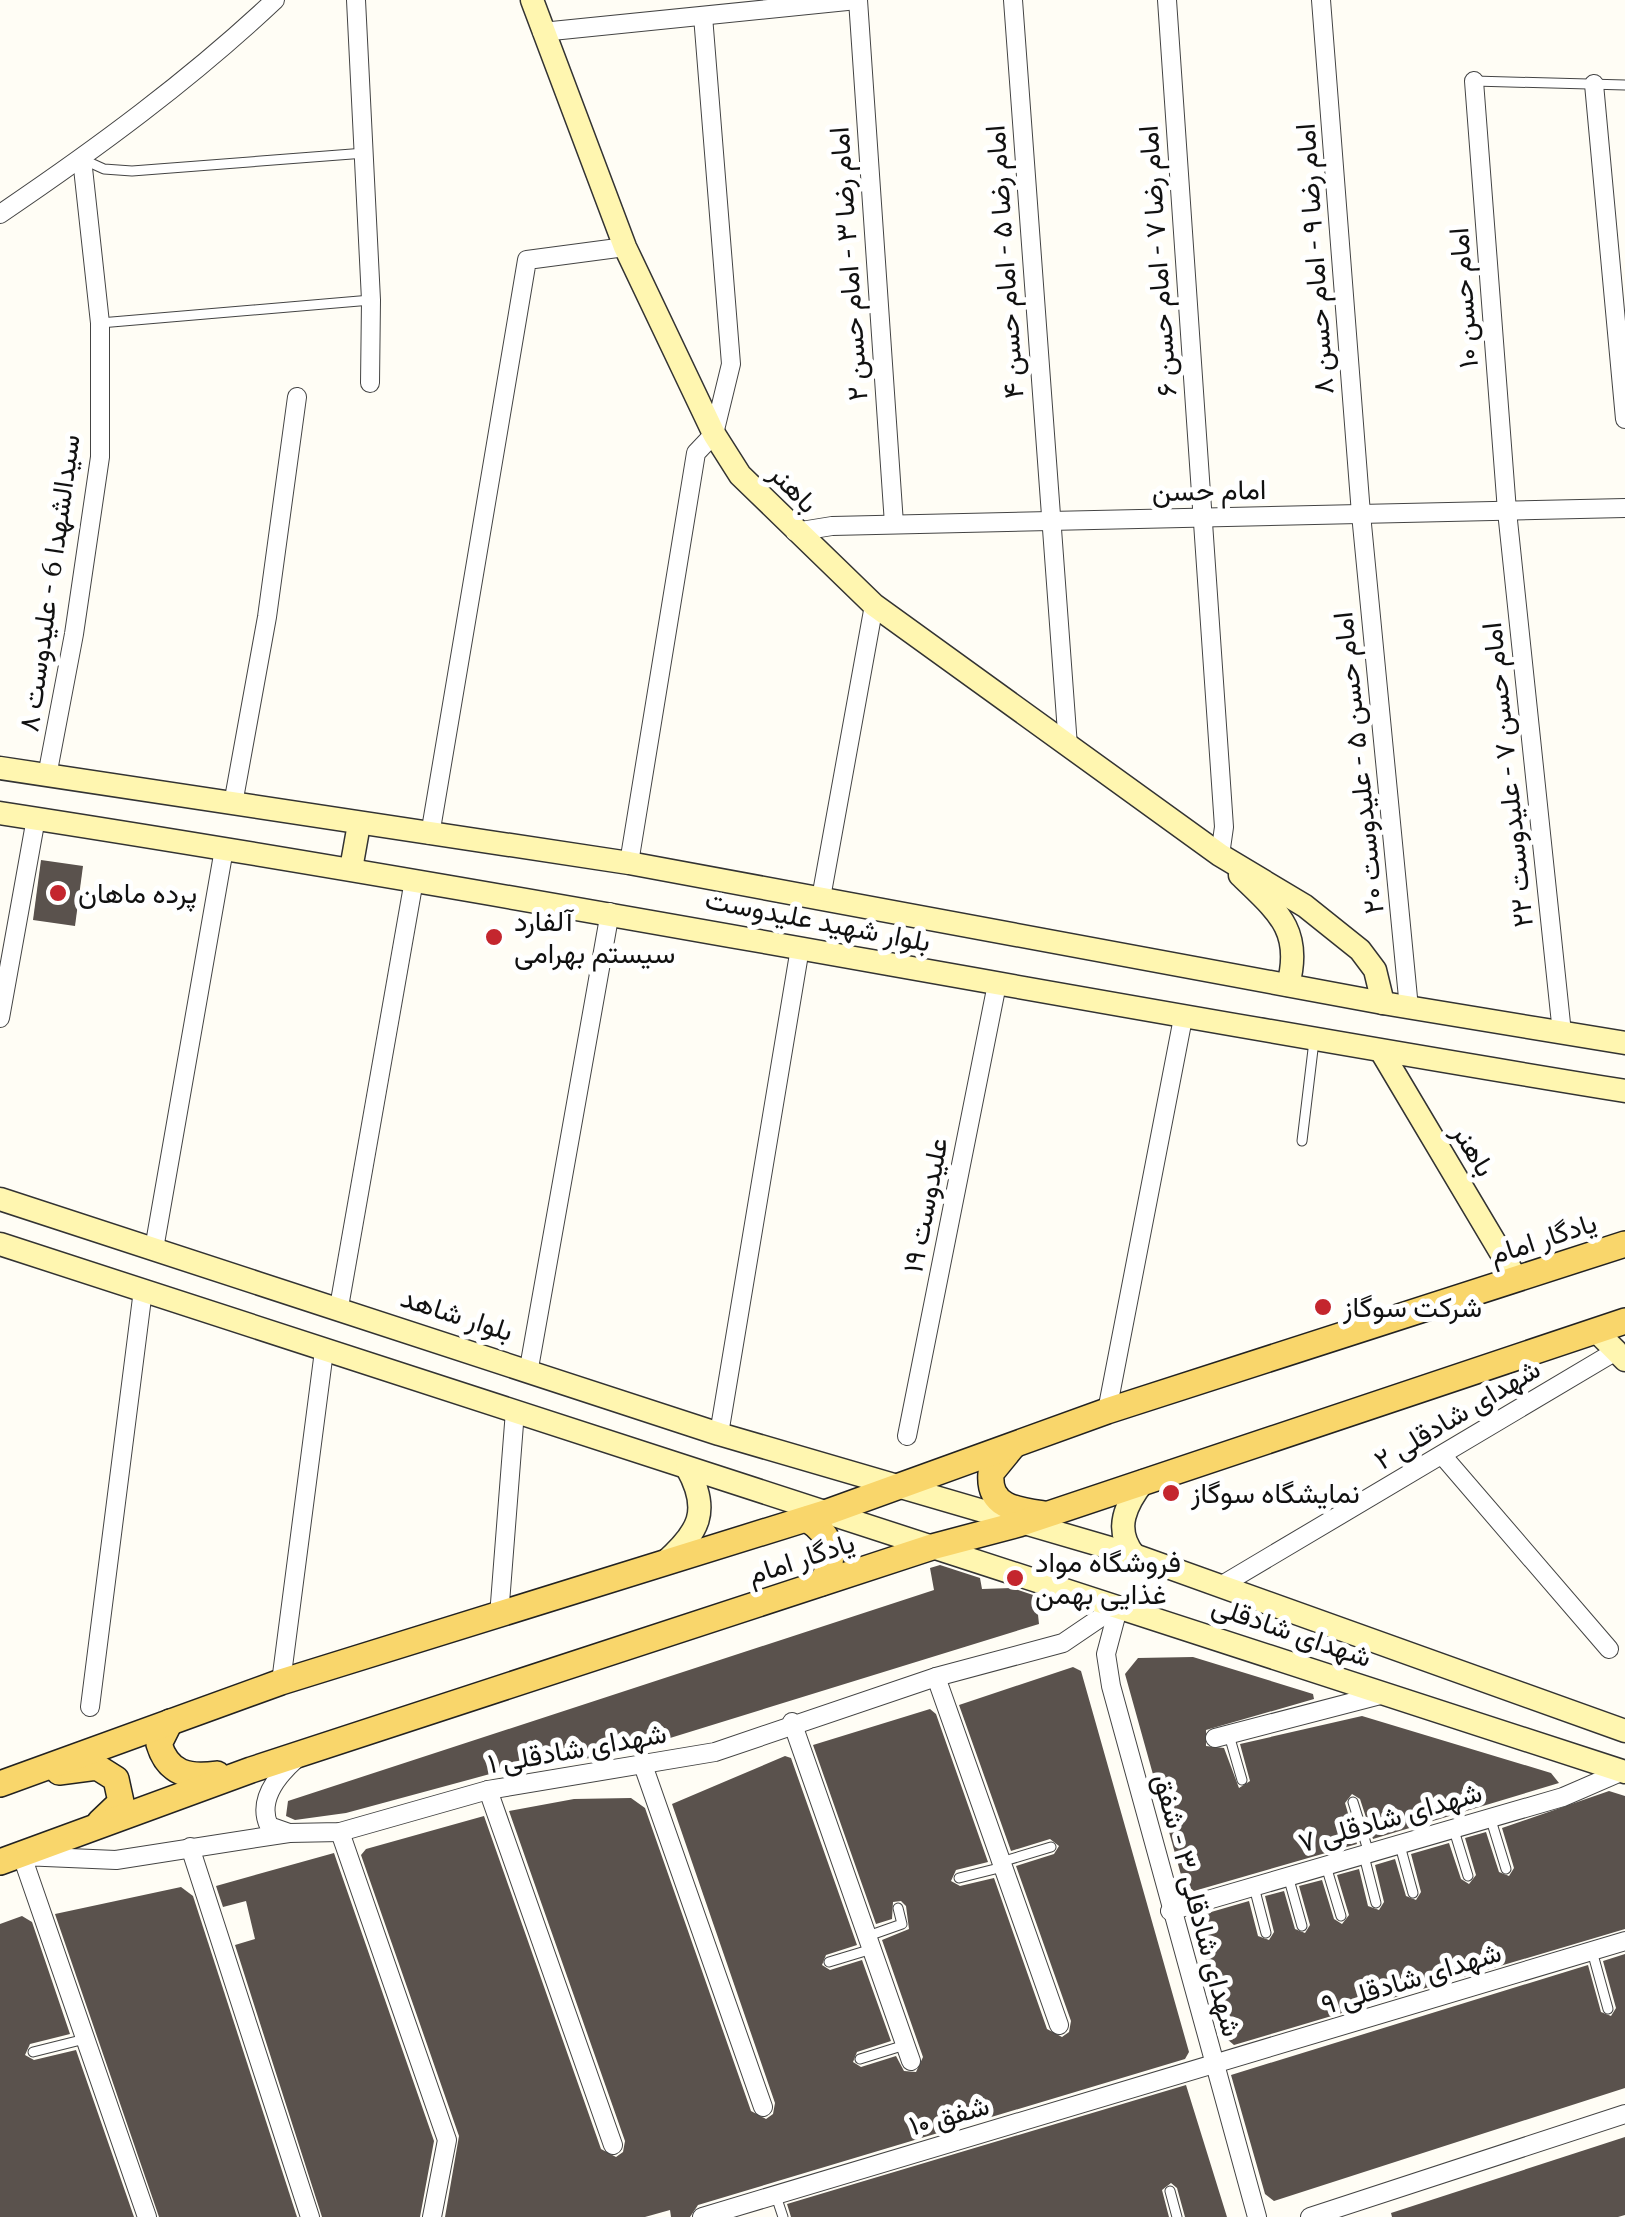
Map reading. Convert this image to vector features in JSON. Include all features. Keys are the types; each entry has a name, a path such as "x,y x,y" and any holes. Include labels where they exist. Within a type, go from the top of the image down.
{"main road":[{"name":"باهنر","path":"532,0 625,247 714,434 740,475 874,605 1220,855 1271,883 1360,950 1375,970 1383,1003"},
{"name":"بلوار شهید علیدوست","path":"0,768 629,863 1409,1008 1625,1043"},
{"name":"بلوار شهید علیدوست","path":"0,813 610,912 1183,1018 1625,1091"},
{"path":"350,870 359,824"},
{"name":"باهنر","path":"1220,855 1285,924 1294,940 1288,985"},
{"name":"باهنر","path":"1381,1052 1516,1278"},
{"name":"بلوار شاهد","path":"0,1199 895,1488"},
{"path":"0,1244 687,1468 816,1516 832,1550 832,1564 821,1583"},
{"name":"یادگار امام","path":"0,1786 281,1682 816,1516 1108,1411 1625,1244"},
{"name":"یادگار امام","path":"11,1859 304,1752 932,1547 1019,1524 1625,1321"},
{"path":"1596,1330 1621,1356"},
{"path":"1013,1446 991,1473 993,1495 1003,1505 1047,1514"},
{"path":"662,1564 692,1534 702,1510 700,1490 687,1468"},
{"path":"1134,1555 1125,1544 1124,1510 1144,1481"},
{"name":"شهدای شادقلی","path":"895,1488 1134,1555 1625,1731"},
{"name":"شهدای شادقلی","path":"816,1516 1120,1604 1624,1772"},
{"path":"170,1722 159,1744 170,1765 180,1773 191,1777 251,1770"},
{"path":"0,1786 85,1767 108,1772 120,1786 120,1802 84,1834"}],"street":[{"path":"0,214 82,158 219,52 275,0"},
{"path":"356,0 371,300 370,383"},
{"path":"542,32 857,0"},
{"name":"امام رضا ۳ - امام حسن ۲","path":"857,0 894,524"},
{"name":"امام رضا ۵ - امام حسن ۴","path":"1012,0 1068,746"},
{"name":"امام رضا ۷ - امام حسن ۶","path":"1167,0 1224,827 1220,855"},
{"name":"امام رضا ۹ - امام حسن ۸","path":"1321,0 1361,514"},
{"path":"629,863 696,453 714,434 731,364 703,16"},
{"name":"امام حسن ۱۰","path":"1474,81 1507,511"},
{"path":"1594,84 1625,419"},
{"name":"سیدالشهدا 6 - علیدوست ۸","path":"47,776 74,634 100,457 100,324 82,158"},
{"path":"430,834 527,260 625,247"},
{"path":"233,804 267,618 297,398"},
{"name":"امام حسن","path":"795,532 894,524 1625,508"},
{"name":"امام حسن ۷ - علیدوست ۲۲","path":"1507,511 1562,1033"},
{"name":"امام حسن ۵ - علیدوست ۲۰","path":"1361,514 1409,1008"},
{"path":"820,898 874,605"},
{"path":"1,1014 36,818"},
{"path":"154,1248 224,849"},
{"path":"338,1308 414,880"},
{"path":"529,1368 610,912"},
{"path":"719,1434 800,948"},
{"name":"علیدوست ۱۹","path":"907,1436 997,984"},
{"path":"1108,1411 1183,1018"},
{"path":"90,1708 143,1290"},
{"path":"281,1682 324,1351"},
{"name":"شهدای شادقلی ۲","path":"1222,1585 1442,1455 1621,1356"},
{"path":"498,1616 514,1412"},
{"path":"1442,1455 1609,1649"},
{"name":"شهدای شادقلی ۱","path":"11,1859 116,1860 289,1833 340,1832 488,1790 715,1752 792,1722 936,1677 1062,1644 1120,1604"},
{"name":"شهدای شادقلی ۳ - شفق","path":"1120,1604 1106,1654 1111,1686 1257,2217"},
{"path":"936,1677 1059,2026"},
{"path":"1222,1736 1386,1694"},
{"path":"792,1722 909,2053"},
{"path":"289,1833 269,1826 264,1816 266,1801 281,1772 304,1752"},
{"path":"643,1766 763,2106"},
{"name":"شهدای شادقلی ۷","path":"1170,1911 1564,1796 1624,1772"},
{"path":"488,1790 614,2145"},
{"path":"340,1832 448,2140 432,2217"},
{"path":"190,1848 310,2217"},
{"path":"11,1859 86,2039 146,2217"},
{"name":"شهدای شادقلی ۹","path":"1213,2067 1625,1941"},
{"name":"شفق ۱۰","path":"702,2217 730,2213 1213,2067"},
{"path":"1310,2217 1625,2114"}],"lane":[{"path":"1474,81 1625,85"},
{"path":"82,158 104,169 132,172 365,154"},
{"path":"100,324 371,300"},
{"path":"1302,1142 1314,1041"},
{"path":"1222,1736 1242,1780"},
{"path":"1354,1802 1376,1903"},
{"path":"1490,1817 1506,1870"},
{"path":"1453,1827 1468,1876"},
{"path":"1398,1842 1413,1893"},
{"path":"959,1878 1051,1847"},
{"path":"1325,1863 1342,1916"},
{"path":"1288,1874 1302,1926"},
{"path":"1254,1885 1266,1932"},
{"path":"829,1962 902,1924 898,1908"},
{"path":"1592,1951 1608,2009"},
{"path":"33,2052 86,2039"},
{"path":"860,2059 909,2053"},
{"path":"1170,2191 1177,2217"},
{"path":"776,2196 783,2217"}],"building":[{"name":"پرده ماهان","path":"41,860 83,866 75,926 33,920"},
{"path":"940,1565 980,1578 982,1589 1012,1588 1036,1596 1039,1624 615,1755 516,1767 346,1813 295,1820 286,1816 288,1801 934,1590 930,1568"},
{"path":"1193,1657 1313,1694 1314,1699 1206,1730 1206,1746 1224,1748 1239,1788 1250,1781 1240,1744 1362,1716 1551,1773 1559,1783 1373,1839 1360,1799 1352,1794 1345,1803 1357,1844 1194,1891 1183,1882 1125,1674 1138,1658"},
{"path":"1073,1667 1081,1671 1189,2052 1185,2059 698,2205 690,2217 671,2217 670,2210 645,2217 445,2217 459,2136 361,1855 366,1849 484,1816 601,2149 616,2157 623,2152 625,2141 509,1811 574,1799 631,1798 645,1808 751,2111 766,2119 773,2114 775,2103 672,1804 785,1756 791,1758 857,1945 826,1955 822,1965 830,1970 862,1960 891,2041 857,2052 853,2062 861,2067 896,2056 904,2071 916,2072 923,2057 882,1940 909,1929 906,1906 901,1901 893,1902 892,1919 876,1924 813,1745 930,1709 936,1714 988,1862 956,1870 951,1881 960,1886 994,1878 1047,2029 1062,2037 1069,2032 1071,2021 1016,1866 1054,1854 1059,1846 1050,1839 1011,1851 959,1705"},
{"path":"1609,1791 1625,1796 1625,1929 1234,2045 1227,2039 1194,1917 1249,1901 1258,1936 1269,1940 1274,1932 1265,1896 1284,1891 1295,1929 1305,1933 1310,1925 1299,1886 1322,1880 1334,1919 1342,1924 1349,1915 1337,1875 1359,1869 1368,1906 1379,1910 1384,1902 1375,1865 1395,1859 1406,1896 1416,1900 1421,1892 1411,1854 1449,1843 1461,1879 1469,1884 1476,1875 1465,1838 1486,1832 1499,1872 1509,1876 1514,1868 1502,1828"},
{"path":"334,1853 434,2141 420,2217 322,2217 235,1945 255,1939 246,1901 223,1907 216,1886"},
{"path":"181,1887 193,1896 297,2217 159,2217 55,1914"},
{"path":"22,1916 32,1922 70,2034 30,2044 25,2055 34,2060 76,2050 134,2217 0,2217 0,1924"},
{"path":"1625,1954 1625,2088 1274,2201 1265,2194 1231,2075 1588,1965 1601,2012 1611,2016 1616,2008 1603,1961"},
{"path":"1186,2085 1227,2217 1185,2217 1177,2188 1171,2183 1162,2190 1169,2217 791,2217 787,2204"},
{"path":"1625,2137 1625,2215 1392,2217 1391,2213"}],"place":[{"name":"پرده ماهان","path":"58,893"},
{"name":"آلفارد سیستم بهرامی","path":"494,937"},
{"name":"شرکت سوگاز","path":"1323,1307"},
{"name":"نمایشگاه سوگاز","path":"1171,1493"},
{"name":"فروشگاه مواد غذایی بهمن","path":"1015,1578"}]}
